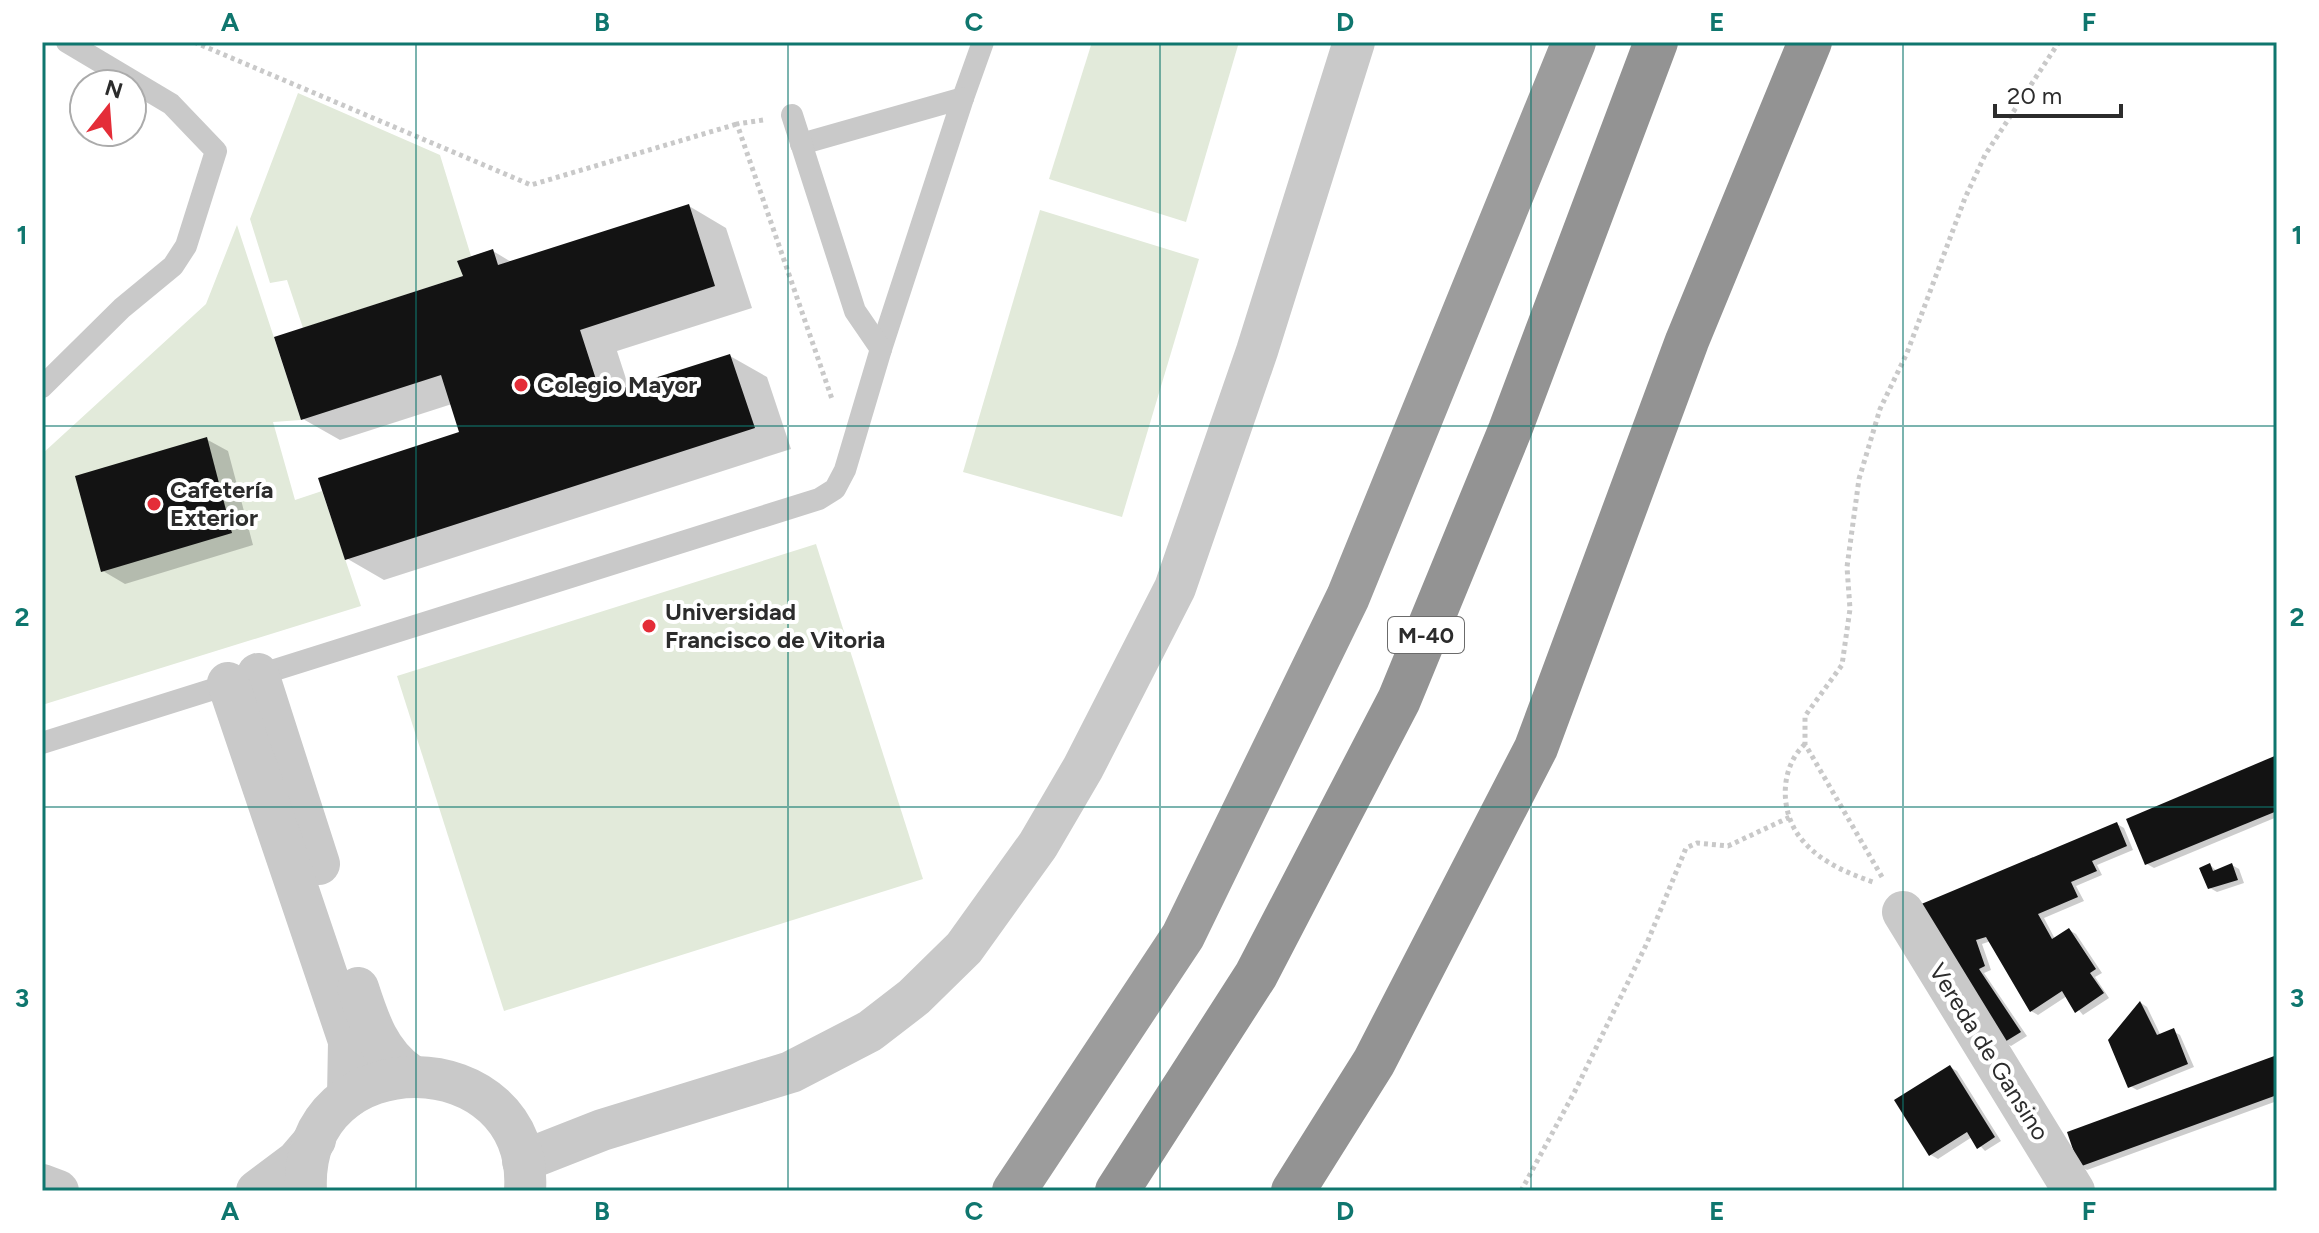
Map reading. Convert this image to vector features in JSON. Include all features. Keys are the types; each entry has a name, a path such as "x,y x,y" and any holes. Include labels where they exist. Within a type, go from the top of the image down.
{"highway":[{"path":"1014,1191 1183,936 1232,837 1348,597 1574,42"},
{"name":"M-40","path":"1117,1191 1256,975 1399,700 1510,430 1656,42"},
{"path":"1293,1191 1374,1062 1536,748 1687,341 1810,42"}],"street":[{"path":"257,1191 297,1161 315,1140 328,1116 348,1097 377,1081 409,1074 440,1077 469,1088 503,1119 524,1176 602,1130 791,1072 870,1031 914,997 964,948 1038,845 1083,768 1175,588 1257,351 1354,42"},
{"path":"243,679 371,1027 391,1062 409,1074"},
{"path":"243,679 349,1041 348,1097"},
{"name":"Vereda de Gansino","path":"1896,900 2074,1191"},
{"path":"306,1191 315,1140"},
{"path":"42,1185 58,1191"}],"lane":[{"path":"42,387 122,308 173,266 186,246 216,151 171,104 67,42"},
{"path":"42,743 819,499 835,489 845,470 881,349 983,42"},
{"path":"801,144 963,98"},
{"path":"792,115 855,311 881,349"}],"path":[{"path":"194,42 531,185 737,124 792,115"},
{"path":"1896,900 1805,744 1805,716 1842,665 1850,609 1847,567 1859,479 1880,409 1907,353 1978,170 2059,42"},
{"path":"737,124 833,403"},
{"path":"1805,744 1793,755 1787,769 1785,797 1790,817 1802,840 1841,871 1896,900"},
{"path":"1521,1191 1575,1091 1647,943 1686,848 1697,843 1728,846 1790,817"}],"green space":[{"path":"1092,42 1239,42 1186,222 1049,179"},
{"path":"298,93 440,155 471,256 458,261 463,276 303,328 287,280 270,283 250,219"},
{"path":"1040,210 1199,259 1122,517 963,472"},
{"path":"237,225 301,420 273,422 295,500 322,491 361,606 42,705 42,454 206,304"},
{"path":"816,544 923,879 504,1011 397,676"}],"building":[{"name":"Colegio Mayor","path":"689,204 715,286 580,330 601,395 730,354 755,428 345,560 318,478 459,432 441,375 301,420 274,337 463,276 457,261 493,249 498,265"},
{"name":"Cafetería Exterior","path":"207,437 232,533 101,572 75,476"},
{"path":"2277,755 2277,811 2145,865 2126,819"},
{"path":"2117,822 2127,846 2092,861 2097,871 2071,882 2078,897 2038,914 2052,939 2069,928 2096,969 2090,973 2104,993 2075,1013 2062,991 2030,1012 1986,937 1976,940 1985,966 1979,969 2021,1032 2003,1043 1919,905"},
{"path":"2210,863 2213,871 2232,863 2238,880 2208,889 2199,868"},
{"path":"2140,1001 2157,1035 2174,1028 2188,1064 2128,1088 2108,1040"},
{"path":"2277,1055 2277,1095 2079,1167 2067,1132"},
{"path":"1950,1065 1995,1137 1977,1149 1967,1132 1929,1156 1894,1100"}],"place":[{"name":"Colegio Mayor","path":"521,385"},
{"name":"Cafetería Exterior","path":"154,504"},
{"name":"Universidad Francisco de Vitoria","path":"649,626"}]}
